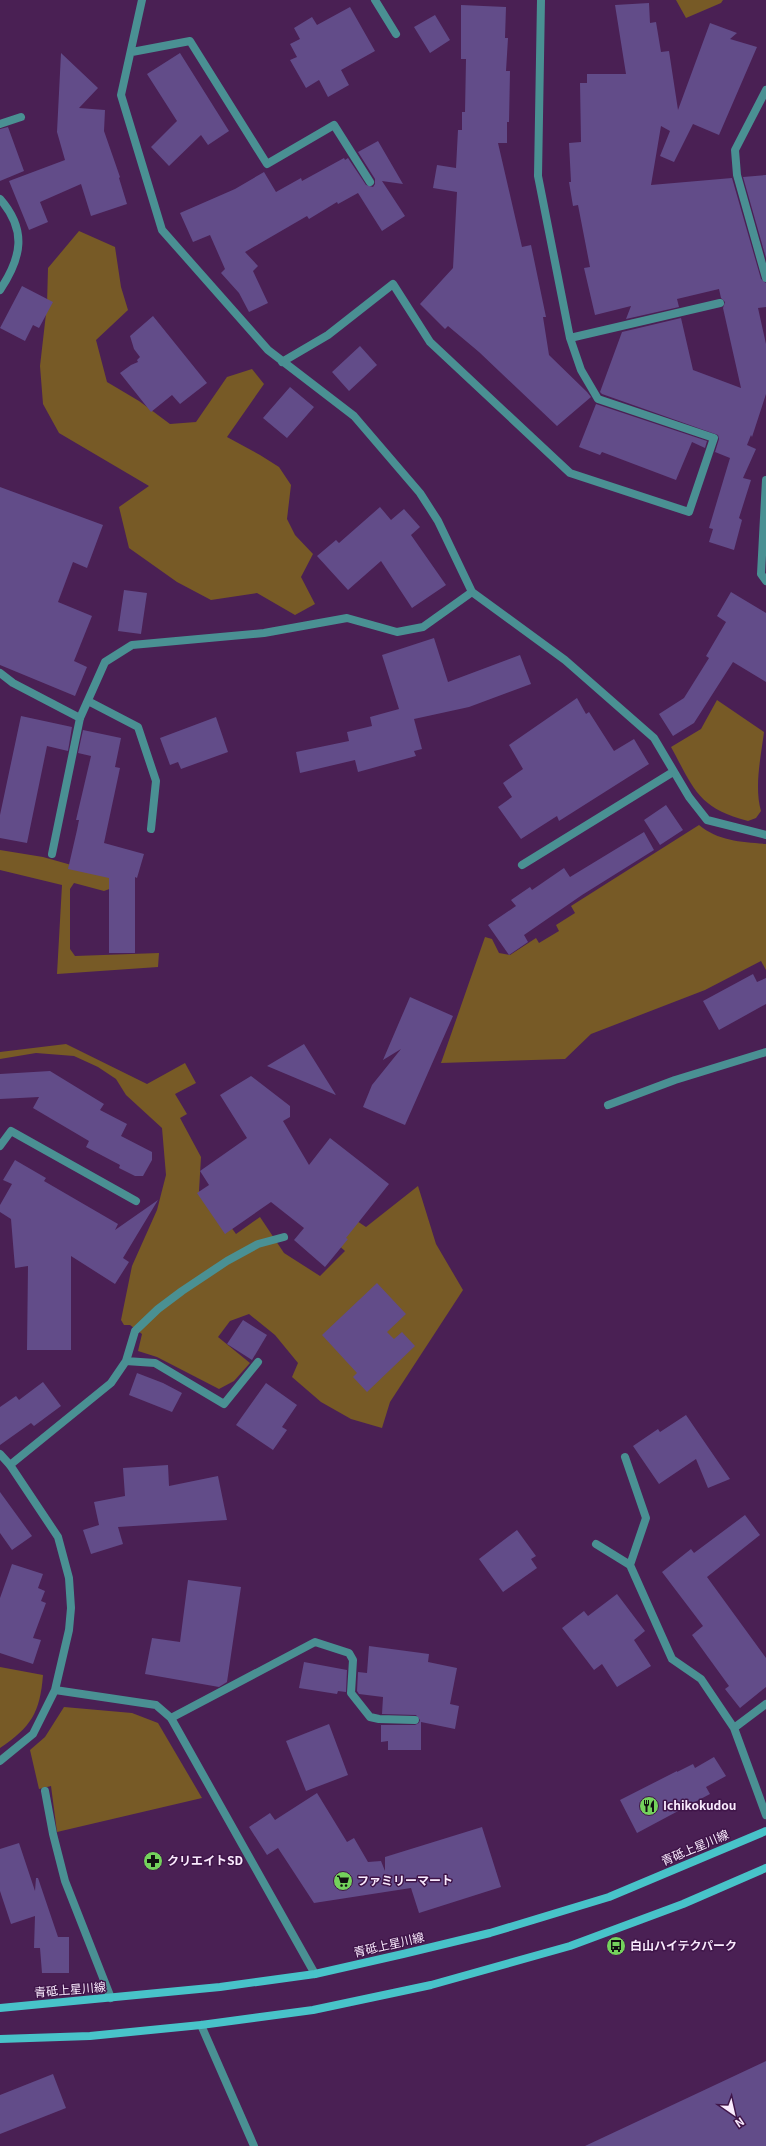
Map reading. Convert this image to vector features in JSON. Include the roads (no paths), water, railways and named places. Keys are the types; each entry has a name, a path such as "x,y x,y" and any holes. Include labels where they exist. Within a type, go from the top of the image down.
{"main road":[{"name":"青砥上星川線","path":"0,2008 111,1998 316,1974 490,1933 609,1897 766,1831"},
{"path":"0,2039 90,2036 201,2025 313,2010 432,1985 570,1946 683,1904 766,1868"}],"street":[{"path":"142,0 132,52 121,94 162,230 268,350 354,416 420,493 438,521 472,592 565,660 654,738 689,798 707,820 766,835"},
{"path":"375,0 396,34"},
{"path":"282,362 328,335 393,284 430,342 570,473 689,512 714,438 598,398 581,370 570,338 538,176 541,0"},
{"path":"132,52 190,41 267,164 334,125 370,182"},
{"path":"766,90 735,150 737,175 766,278"},
{"path":"0,124 21,117"},
{"path":"0,199 9,209 19,233 17,254 0,290"},
{"path":"570,338 720,303"},
{"path":"766,480 761,574 766,581"},
{"path":"52,854 80,718 105,662 132,645 264,634 347,618 397,632 423,627 472,592"},
{"path":"0,673 13,683 80,718"},
{"path":"88,701 138,727 156,781 151,829"},
{"path":"522,865 674,772"},
{"path":"608,1105 675,1080 766,1052"},
{"path":"0,1146 11,1131 136,1201"},
{"path":"10,1465 111,1383 126,1361 135,1331 164,1305 227,1261 258,1244 284,1237"},
{"path":"126,1361 155,1363 224,1404 258,1362"},
{"path":"0,1454 10,1465 58,1537 69,1578 71,1608 69,1630 55,1690 33,1734 0,1760"},
{"path":"625,1457 646,1518 630,1565"},
{"path":"596,1544 630,1565 672,1659 701,1679 734,1728 766,1815"},
{"path":"171,1718 315,1642 349,1654 353,1660 351,1693 370,1717 380,1719 416,1720"},
{"path":"55,1690 156,1705 171,1718 316,1974"},
{"path":"734,1728 766,1704"},
{"path":"45,1792 52,1834 65,1881 111,1998"},
{"path":"201,2025 254,2146"}],"place":[{"name":"Ichikokudou","path":"649,1806"},
{"name":"クリエイトSD","path":"153,1861"},
{"name":"ファミリーマート","path":"343,1881"},
{"name":"白山ハイテクパーク","path":"616,1946"}]}
